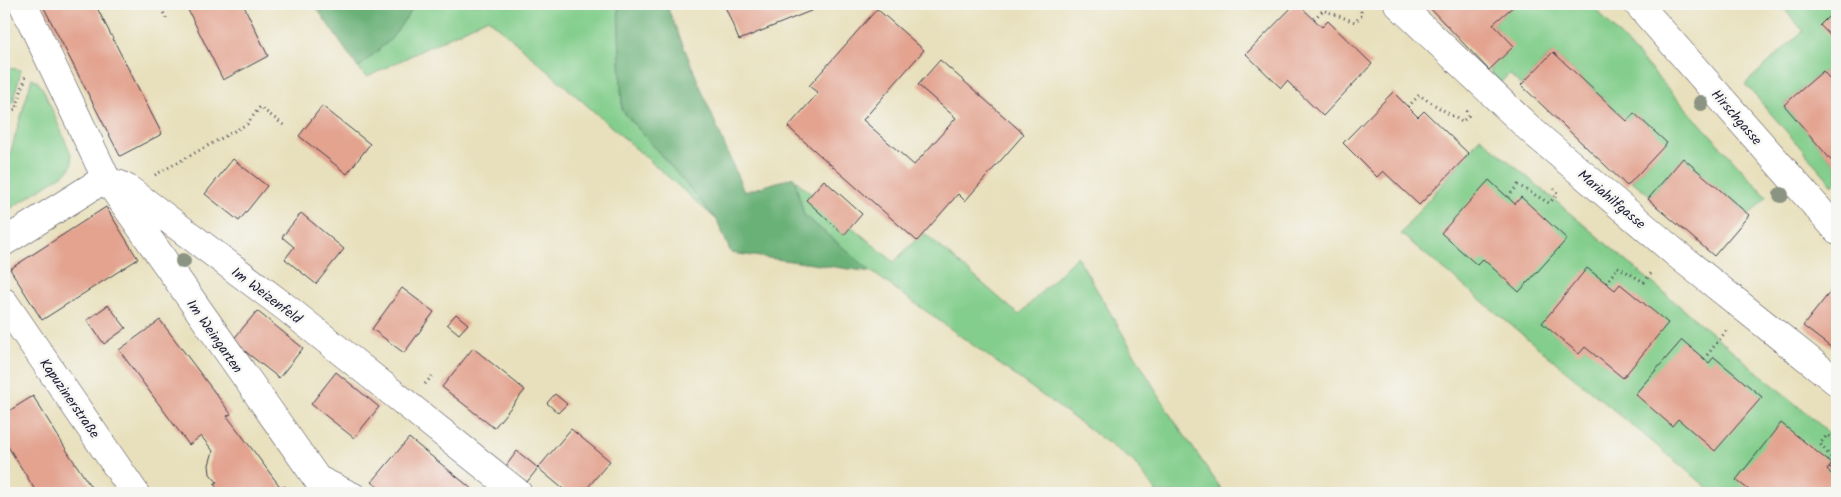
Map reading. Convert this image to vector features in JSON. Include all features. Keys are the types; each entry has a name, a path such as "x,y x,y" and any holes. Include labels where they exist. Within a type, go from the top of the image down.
{"street":[{"path":"4,242 117,183 23,4"},
{"name":"Mariahilfgasse","path":"1398,4 1532,131 1679,256 1837,382"},
{"name":"Hirschgasse","path":"1638,4 1837,230"},
{"name":"Im Weingarten","path":"117,183 307,468 327,493"},
{"name":"Im Weizenfeld","path":"117,183 289,310 518,493"},
{"name":"Kapuzinerstraße","path":"4,302 135,493"}],"lane":[{"path":"307,468 357,493"}],"path":[{"path":"159,4 167,20"},
{"path":"1314,19 1323,10 1355,22 1362,15 1359,4"},
{"path":"4,112 16,109 28,66"},
{"path":"1408,107 1419,95 1462,122 1468,116 1461,99"},
{"path":"117,183 247,124 260,108 286,127"},
{"path":"4,136 8,138 4,154"},
{"path":"1508,197 1518,185 1549,203 1558,194 1552,187"},
{"path":"1606,283 1618,267 1644,282 1656,267"},
{"path":"1704,359 1729,328"},
{"path":"1830,469 1835,462 1820,444 1827,435 1837,442"}],"green space":[{"path":"314,4 416,4 391,39 358,68"},
{"path":"416,4 618,4 622,110 717,220 488,18 367,77 358,68 391,39"},
{"path":"618,4 666,4 744,192 794,177 804,215 872,272 731,253 717,220 622,110"},
{"path":"1516,4 1591,4 1767,197 1749,215 1683,158 1651,196 1632,181 1666,143 1634,113 1627,121 1553,52 1521,85 1509,74 1500,83 1489,70 1513,46 1493,24"},
{"path":"1780,4 1837,4 1837,87 1823,71 1784,105 1837,167 1837,182 1833,185 1745,84 1803,31"},
{"path":"4,67 21,70 13,103 4,104"},
{"path":"32,78 43,89 71,154 72,164 68,171 4,213 4,175"},
{"path":"1480,137 1825,429 1837,446 1837,493 1714,493 1401,234"},
{"path":"794,179 894,262 923,232 1019,315 1077,256 1169,413 1224,493 1156,493 1133,461 872,272 804,215"}],"building":[{"path":"42,4 95,4 162,134 120,156"},
{"path":"185,4 243,4 268,56 223,80"},
{"path":"724,4 817,4 818,8 739,40"},
{"path":"1295,4 1298,4 1322,27 1328,21 1372,64 1323,116 1287,81 1281,88 1246,54"},
{"path":"1426,4 1516,4 1493,24 1514,46 1489,70"},
{"path":"877,9 924,50 863,120 914,165 956,118 918,85 940,60 1024,134 965,201 958,194 917,241 788,127 818,93 809,86"},
{"path":"1831,14 1837,20 1837,43 1820,25"},
{"path":"4,29 7,33 5,43 4,43"},
{"path":"1553,52 1627,121 1634,113 1667,143 1627,186 1521,85"},
{"path":"1823,71 1837,87 1837,167 1784,105"},
{"path":"1393,92 1418,117 1424,111 1469,154 1419,205 1383,171 1377,177 1343,143"},
{"path":"322,106 370,144 347,174 299,136"},
{"path":"1683,158 1749,215 1714,256 1648,199"},
{"path":"233,159 267,186 239,221 205,194"},
{"path":"824,180 862,214 844,235 806,200"},
{"path":"1489,180 1515,204 1521,197 1567,239 1519,292 1483,259 1477,265 1441,233"},
{"path":"106,207 138,259 42,320 10,269"},
{"path":"301,213 344,249 316,284 285,259 294,247 282,237"},
{"path":"1587,268 1615,290 1620,284 1668,323 1623,378 1585,347 1579,354 1542,323"},
{"path":"402,288 434,312 404,353 372,329"},
{"path":"1830,292 1837,298 1837,352 1803,326"},
{"path":"108,305 126,328 104,344 87,320"},
{"path":"257,311 303,348 279,378 232,341"},
{"path":"456,314 468,324 459,334 447,324"},
{"path":"160,320 231,414 227,416 281,488 285,486 290,493 220,493 214,484 217,482 210,474 209,465 213,451 201,436 189,445 119,350"},
{"path":"1682,340 1709,363 1714,357 1762,397 1715,451 1678,419 1672,426 1635,394"},
{"path":"473,348 525,390 494,428 442,387"},
{"path":"336,372 379,407 354,438 311,404"},
{"path":"555,394 567,404 558,413 547,403"},
{"path":"33,396 95,493 37,493 4,440 4,414"},
{"path":"1781,423 1832,464 1827,470 1837,479 1837,493 1753,493 1736,480"},
{"path":"571,429 610,461 583,493 568,493 538,468"},
{"path":"409,438 476,493 385,493 372,482"},
{"path":"517,451 538,468 527,482 506,466"}]}
